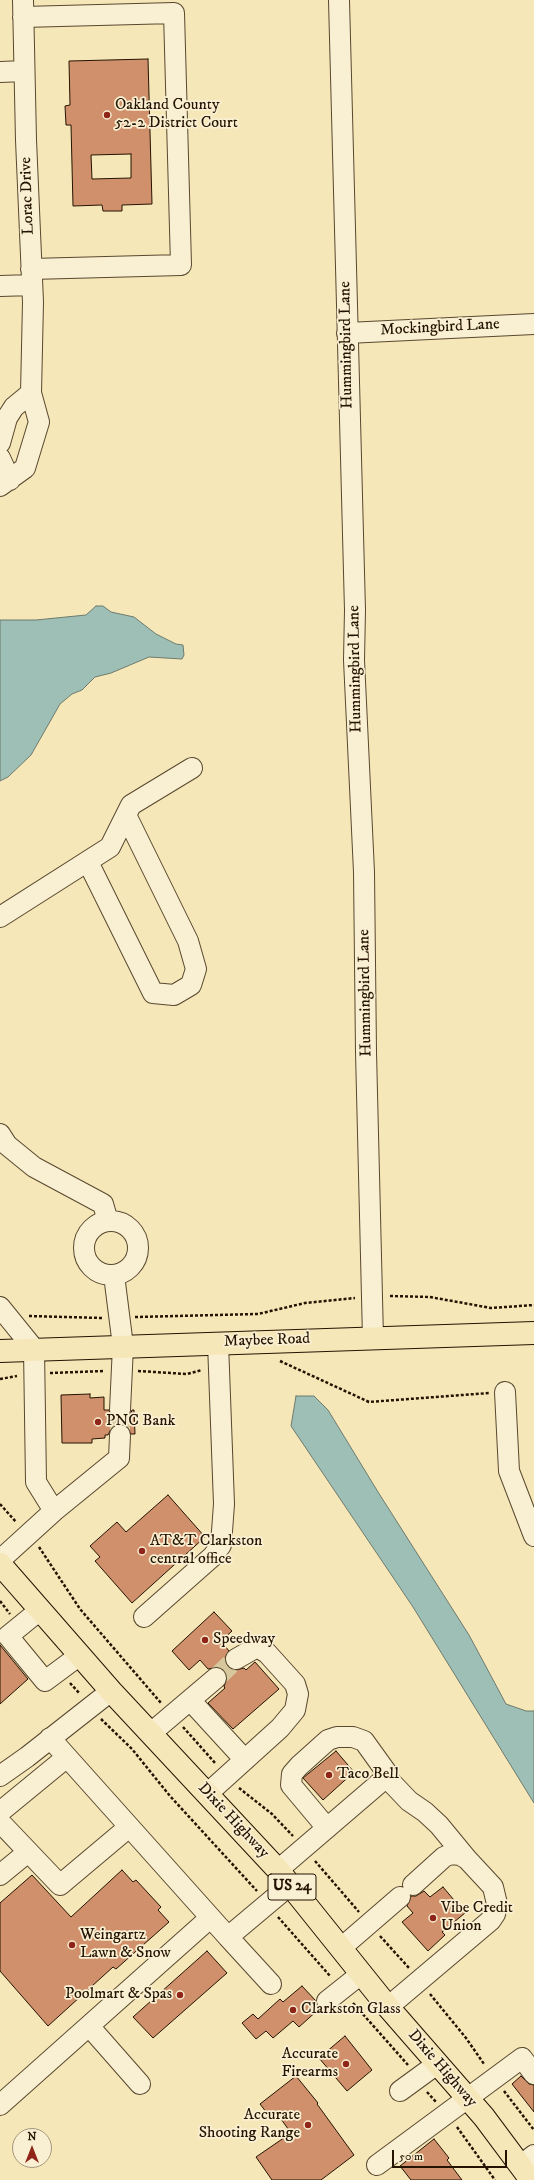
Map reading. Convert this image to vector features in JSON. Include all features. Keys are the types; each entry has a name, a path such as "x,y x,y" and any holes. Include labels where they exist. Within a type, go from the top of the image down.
{"main road":[{"name":"Maybee Road","path":"0,1351 534,1332"},
{"name":"Dixie Highway","path":"2,1568 111,1691 284,1877 388,2007 528,2167"}],"street":[{"name":"Hummingbird Lane","path":"339,0 355,610 354,660 364,872 366,1052 373,1338"},
{"name":"Lorac Drive","path":"5,483 25,468 39,422 31,393 31,277 23,8"},
{"path":"0,286 31,277 181,265 174,13 23,8"},
{"path":"0,72 24,71"},
{"name":"Mockingbird Lane","path":"347,333 534,324"},
{"path":"0,443 7,418 14,407 31,393"},
{"path":"0,458 5,483"},
{"path":"0,917 110,847 131,805 192,768"},
{"path":"88,862 153,992 174,995 191,985 196,969 188,941 126,815"},
{"path":"0,1134 7,1145 34,1167 103,1204 108,1221"},
{"path":"108,1221 118,1222 128,1226 135,1234 138,1245 137,1255 132,1264 124,1271 114,1275 103,1274 94,1269 87,1261 84,1251 84,1240 89,1231 98,1224 108,1221"},
{"path":"114,1275 123,1346 120,1410"},
{"path":"4,1313 34,1349 36,1482 54,1511"},
{"path":"144,1617 213,1556 221,1545 224,1504 218,1343"},
{"path":"505,1392 506,1442 510,1471 534,1536"},
{"path":"2,1568 54,1511 119,1458 120,1435"},
{"path":"40,1610 8,1636 45,1681 80,1655"},
{"path":"207,1794 280,1728 295,1710 298,1694 295,1684 267,1653 257,1647 236,1659"},
{"path":"151,1733 216,1678"},
{"path":"0,1776 111,1691"},
{"path":"190,1700 245,1760"},
{"path":"326,1828 296,1792 291,1784 292,1774 328,1740 337,1737 353,1737 364,1741 384,1768 388,1780 408,1801 425,1812 439,1825 467,1859 493,1887 497,1904 495,1914 491,1920 388,2007"},
{"path":"50,1738 210,1918 271,1984"},
{"path":"0,1812 66,1757"},
{"path":"228,1937 267,1904 284,1877 326,1828 383,1780 388,1780"},
{"path":"0,1822 60,1885 129,1827"},
{"path":"0,1875 28,1852"},
{"path":"341,1948 444,1857 456,1855 467,1859"},
{"path":"0,2105 210,1918"},
{"path":"335,1995 361,1974"},
{"path":"89,2026 140,2084"},
{"path":"377,2165 522,2058 534,2074"},
{"path":"400,2091 437,2064"}],"path":[{"path":"4,1313 28,1316 119,1318 258,1314 305,1303 372,1296 430,1297 490,1308 534,1305"},
{"path":"275,1359 369,1402 505,1392"},
{"path":"0,1379 34,1373 122,1370 187,1374 219,1365"},
{"path":"105,1723 142,1760 170,1796 198,1825 224,1857 253,1886 335,1995 402,2059 446,2114 495,2180"},
{"path":"425,1989 466,2038 494,2079 534,2130"}],"water":[{"path":"96,606 103,606 111,612 134,617 156,634 176,644 183,645 184,655 182,659 149,657 111,673 95,677 82,690 72,694 60,704 31,755 8,777 0,781 0,620 36,620 86,615"},
{"path":"296,1396 314,1396 328,1410 469,1635 506,1704 526,1711 534,1711 534,1803 413,1607 291,1426"}],"building":[{"name":"Oakland County 52-2 District Court","path":"148,59 152,204 122,205 122,211 103,211 102,205 73,206 71,125 66,125 65,106 70,105 69,61","holes":["131,154 131,178 92,179 91,155"]},
{"name":"PNC Bank","path":"90,1394 90,1398 104,1397 104,1410 109,1410 114,1420 125,1420 130,1416 132,1410 134,1410 135,1434 131,1434 126,1426 120,1424 111,1429 108,1435 105,1435 105,1438 92,1439 92,1443 62,1443 61,1395"},
{"name":"AT&T Clarkston central office","path":"168,1495 205,1537 132,1603 95,1561 100,1557 90,1546 117,1522 126,1532"},
{"path":"214,1612 232,1631 221,1641 229,1651 225,1659 226,1665 236,1670 244,1668 246,1670 255,1662 279,1689 233,1729 208,1703 225,1688 227,1676 225,1671 220,1667 208,1669 200,1660 189,1670 172,1651"},
{"path":"0,1645 28,1679 0,1704"},
{"name":"Taco Bell","path":"336,1751 354,1772 323,1800 303,1778"},
{"name":"Weingartz Lawn & Snow","path":"122,1870 133,1882 136,1880 161,1907 158,1910 169,1922 116,1969 113,1967 48,2026 0,1971 0,1903 32,1875 71,1917"},
{"name":"Vibe Credit Union","path":"443,1887 465,1913 442,1932 445,1935 428,1951 402,1922 413,1913 407,1906 411,1896 416,1896 424,1891 430,1897"},
{"name":"Poolmart & Spas","path":"207,1951 227,1973 153,2038 133,2017"},
{"name":"Clarkston Glass","path":"302,1986 316,2001 319,2009 299,2027 293,2021 273,2038 266,2031 256,2039 242,2023 253,2014 258,2019 280,1999 283,2002"},
{"name":"Accurate Firearms","path":"345,2036 372,2070 347,2091 319,2058"},
{"name":"Accurate Shooting Range","path":"296,2076 318,2103 317,2104 354,2155 321,2180 272,2180 256,2157 291,2133 276,2112 270,2117 260,2104"},
{"path":"521,2076 529,2084 534,2085 534,2112 512,2084"},
{"path":"434,2139 449,2158 447,2160 462,2180 411,2180 400,2166"}],"tunnel":[{"path":"120,1410 120,1435"},
{"path":"216,1678 236,1659"}],"place":[{"name":"Oakland County 52-2 District Court","path":"107,115"},
{"name":"PNC Bank","path":"98,1422"},
{"name":"AT&T Clarkston central office","path":"142,1551"},
{"name":"Speedway","path":"205,1640"},
{"name":"Taco Bell","path":"329,1775"},
{"name":"Vibe Credit Union","path":"433,1918"},
{"name":"Weingartz Lawn & Snow","path":"72,1945"},
{"name":"Poolmart & Spas","path":"180,1995"},
{"name":"Clarkston Glass","path":"293,2010"},
{"name":"Accurate Firearms","path":"346,2064"},
{"name":"Accurate Shooting Range","path":"308,2125"}]}
